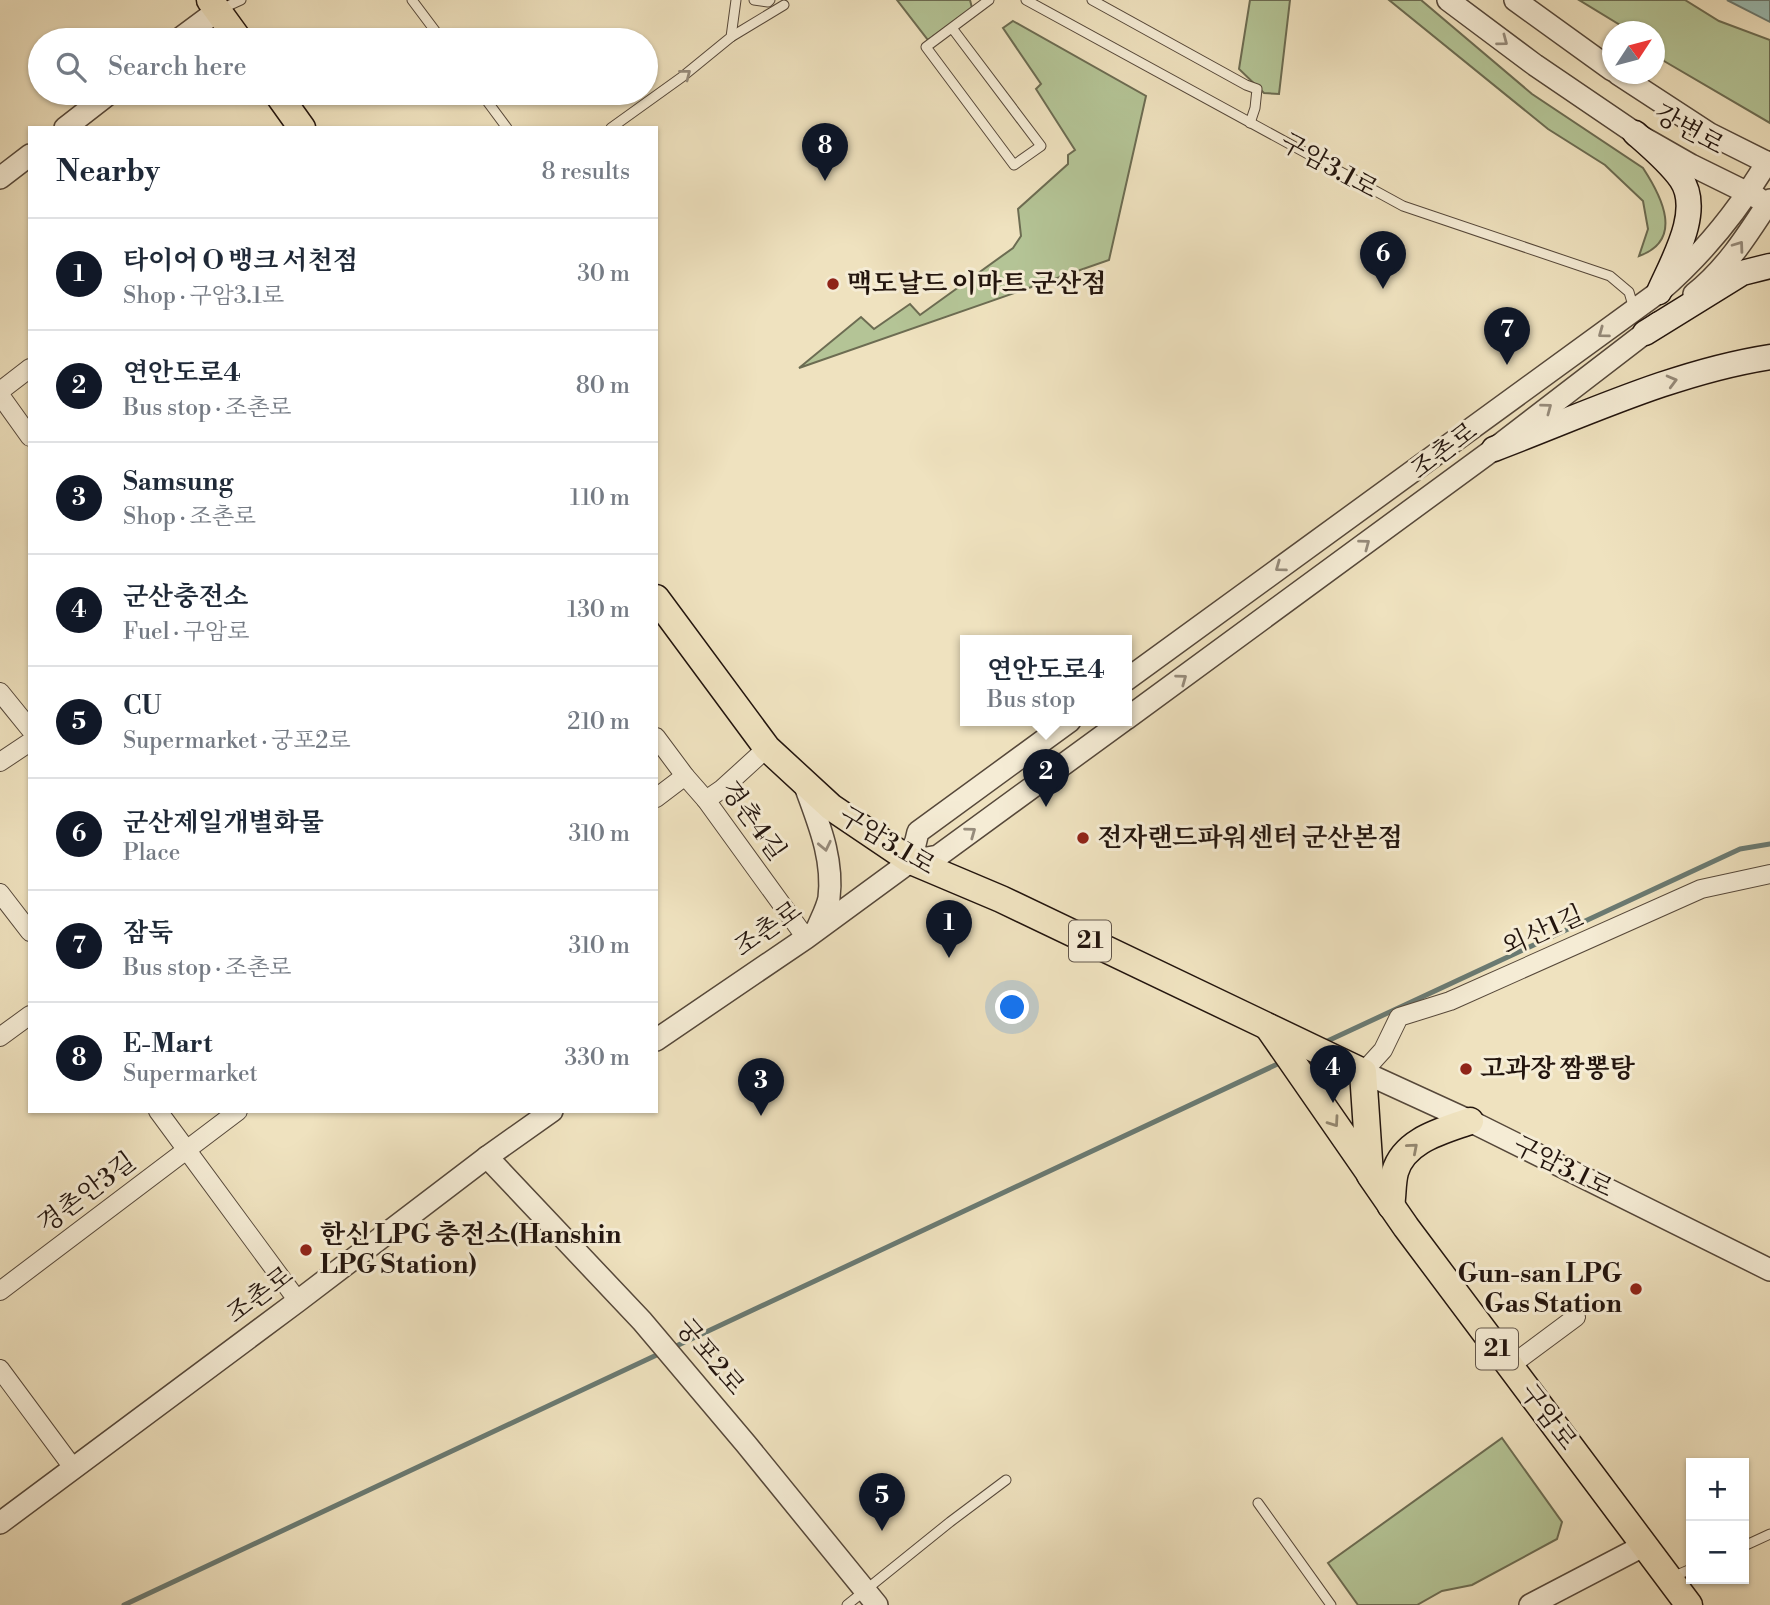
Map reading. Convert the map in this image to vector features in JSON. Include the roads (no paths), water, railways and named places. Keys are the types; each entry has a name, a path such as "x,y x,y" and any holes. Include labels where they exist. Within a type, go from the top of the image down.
{"main road":[{"path":"225,3 234,28"},
{"path":"286,105 301,126"},
{"path":"1635,133 1681,180 1689,195 1684,238 1658,292"},
{"path":"1646,333 1742,273 1770,266"},
{"path":"1494,449 1656,385 1770,357"},
{"name":"구암3.1로","path":"658,601 767,748 831,807 911,861 1001,899 1268,1026"},
{"name":"21","path":"1268,1026 1359,1070"},
{"name":"구암로","path":"1268,1026 1391,1206 1643,1545 1680,1574 1689,1605"},
{"path":"1359,1070 1370,1175"},
{"path":"1391,1206 1395,1171 1415,1144 1470,1121"}],"street":[{"name":"강변로","path":"1448,0 1535,65 1635,133 1691,165 1769,203"},
{"path":"1515,0 1602,63"},
{"path":"193,28 225,3"},
{"name":"강변로","path":"1633,84 1710,134 1769,163"},
{"path":"68,126 95,105"},
{"path":"0,178 28,157"},
{"name":"조촌로","path":"1132,676 1658,292 1694,261 1769,163"},
{"name":"조촌로","path":"1132,715 1494,449 1706,285 1737,249 1769,203"},
{"path":"28,370 0,393 28,434"},
{"path":"0,692 28,727"},
{"path":"911,861 918,832 1063,726"},
{"name":"조촌로","path":"658,1039 812,934 911,861 938,856 1117,726"},
{"name":"경촌4길","path":"658,740 812,934"},
{"path":"0,762 28,743"},
{"path":"706,800 767,748"},
{"path":"658,796 685,776"},
{"path":"803,781 825,843 829,872 829,900 812,934"},
{"name":"외산1길","path":"1359,1070 1382,1050 1399,1017 1450,1001 1701,889 1770,874"},
{"path":"0,893 28,929"},
{"path":"0,1037 28,1016"},
{"name":"구암3.1로","path":"1359,1070 1470,1121 1770,1270"},
{"path":"160,1113 298,1301"},
{"name":"경촌안3길","path":"0,1291 235,1113"},
{"name":"조촌로","path":"0,1523 298,1301 539,1115"},
{"name":"궁포2로","path":"487,1157 642,1321 871,1597"},
{"path":"1510,1366 1576,1317"},
{"path":"0,1369 74,1469"},
{"path":"1530,1605 1643,1545"}],"lane":[{"path":"412,0 433,28"},
{"path":"731,37 736,0"},
{"path":"754,0 770,0"},
{"path":"952,28 1041,146 1014,164 926,47 989,0"},
{"name":"구암3.1로","path":"1026,0 1402,206 1610,276 1629,292 1635,310"},
{"path":"1092,0 1257,89 1250,123"},
{"path":"658,94 731,37 784,5"},
{"path":"490,105 506,126"},
{"path":"614,126 643,105"},
{"path":"847,1605 871,1597 1006,1480"},
{"path":"1258,1503 1331,1605"},
{"path":"1749,1544 1770,1534"}],"water":[{"path":"1727,0 1770,0 1770,22"}],"waterway":[{"path":"1321,1044 1740,849 1770,844"},
{"path":"672,1348 1284,1061"},
{"path":"124,1605 663,1352"}],"place":[{"name":"E-Mart","path":"825,181"},
{"name":"맥도날드 이마트 군산점","path":"833,284"},
{"name":"군산제일개별화물","path":"1383,289"},
{"name":"잠둑","path":"1507,365"},
{"name":"연안도로4","path":"1046,807"},
{"name":"전자랜드파워센터 군산본점","path":"1083,838"},
{"name":"타이어 O 뱅크 서천점","path":"949,958"},
{"name":"고과장 짬뽕탕","path":"1466,1069"},
{"name":"군산충전소","path":"1333,1103"},
{"name":"Samsung","path":"761,1116"},
{"name":"한신 LPG 충전소(Hanshin LPG Station)","path":"306,1250"},
{"name":"Gun-san LPG Gas Station","path":"1636,1289"},
{"name":"CU","path":"882,1531"}]}
